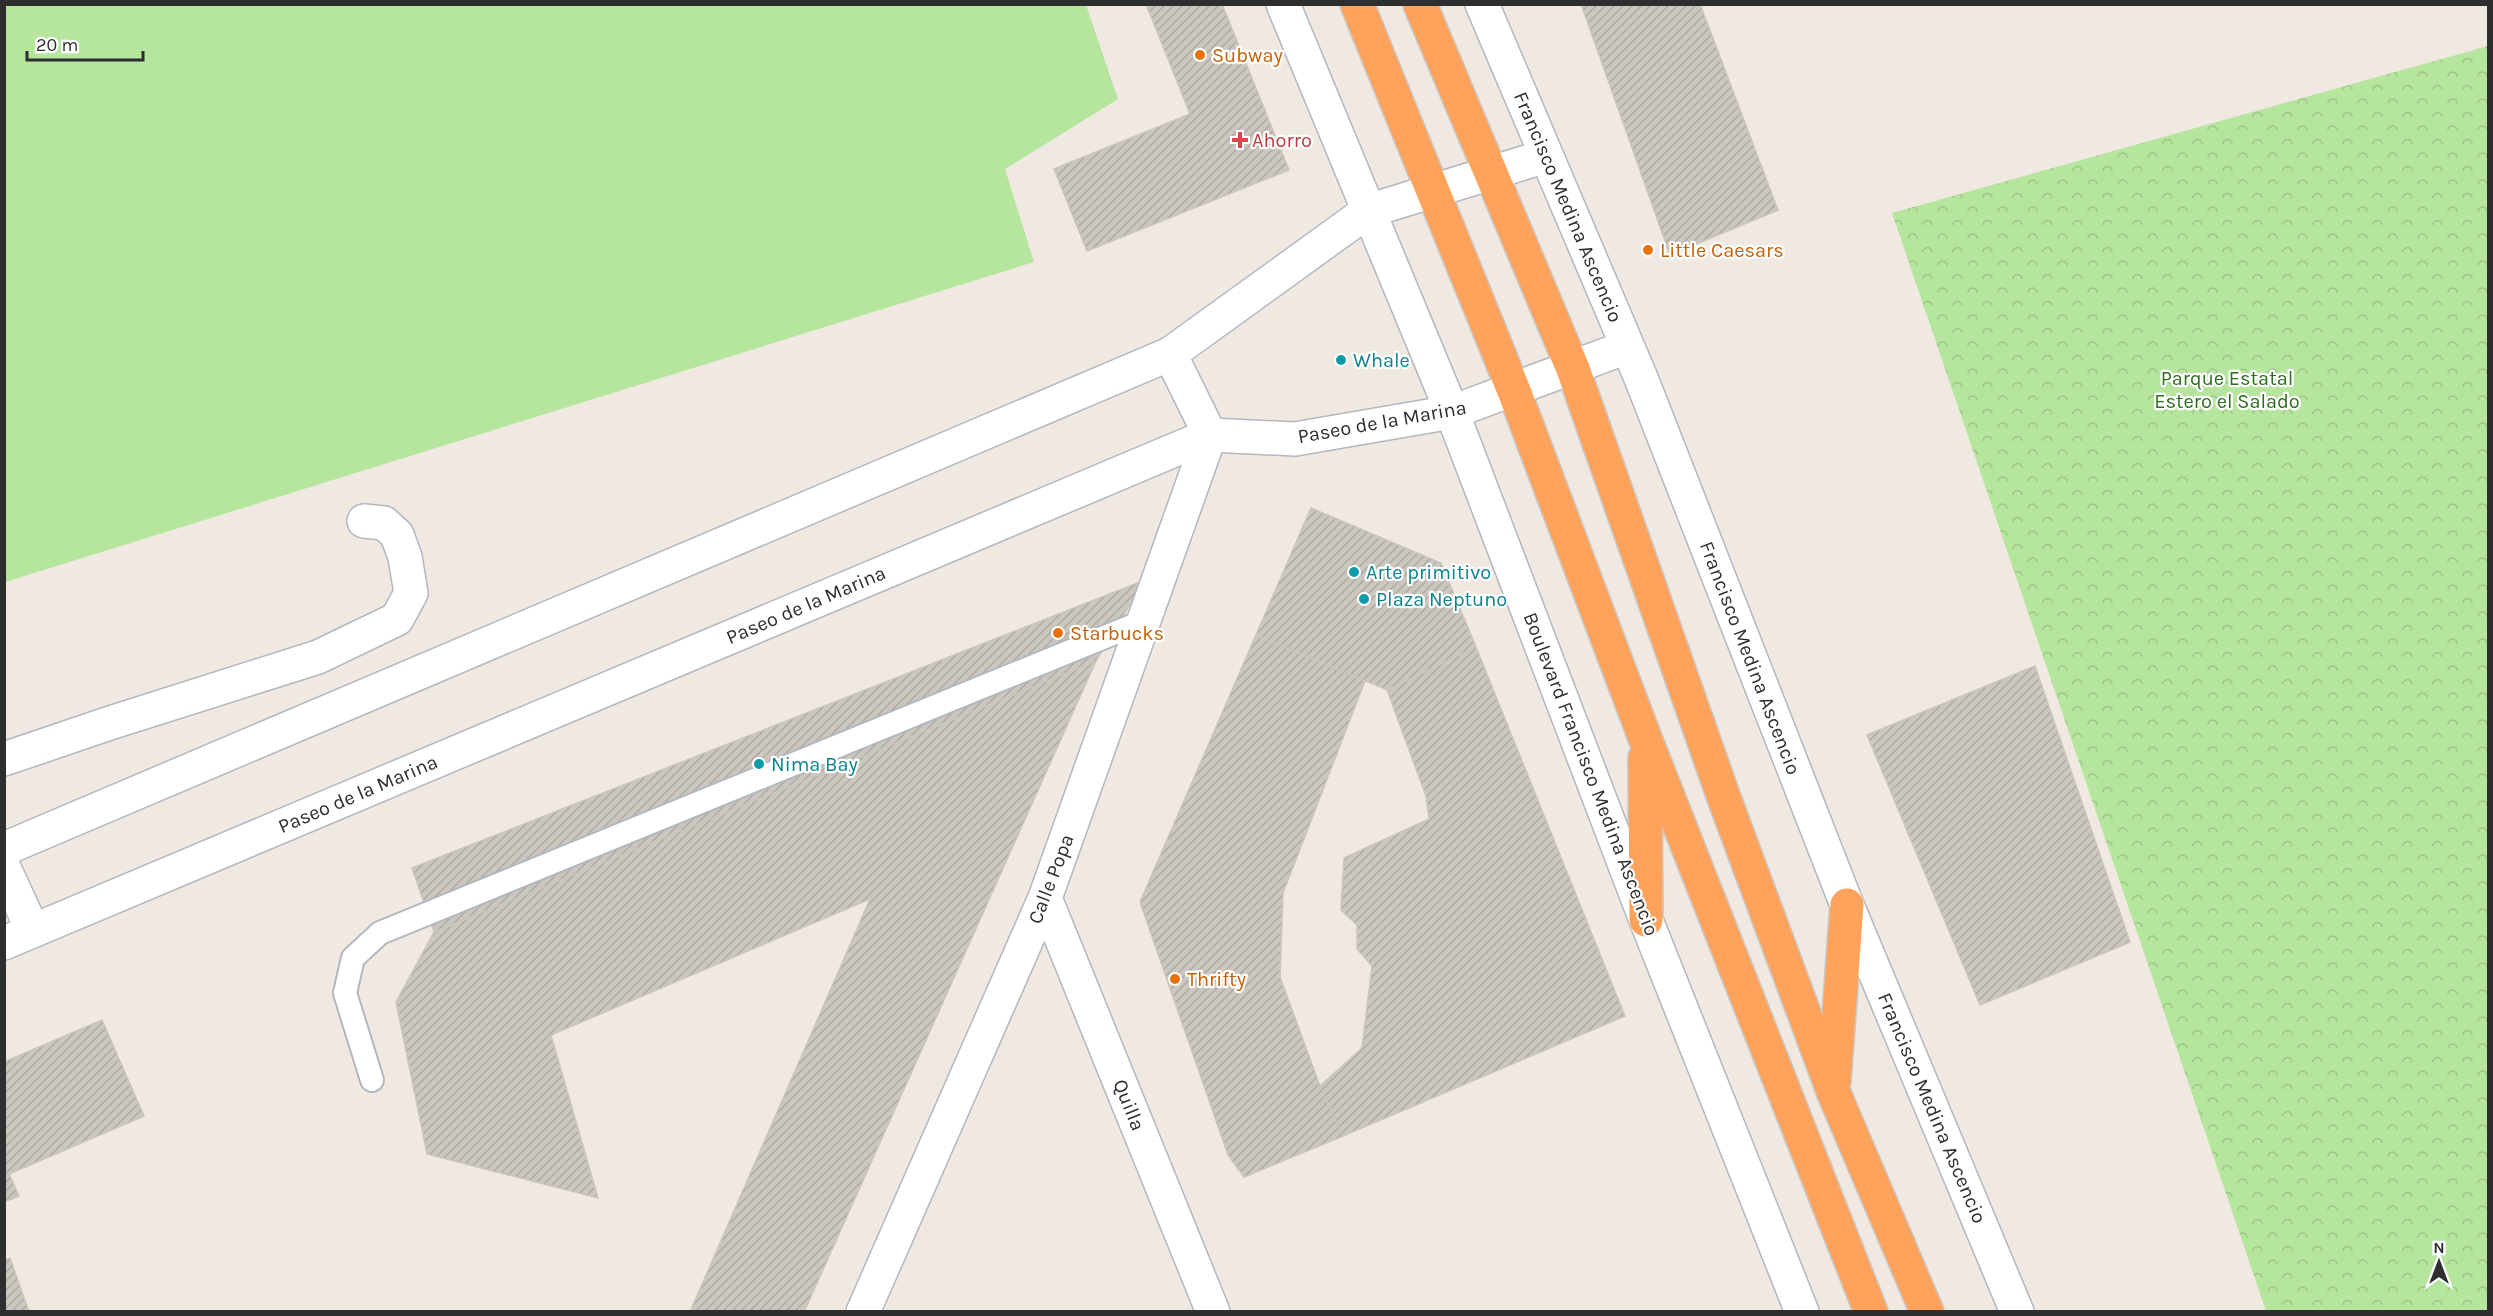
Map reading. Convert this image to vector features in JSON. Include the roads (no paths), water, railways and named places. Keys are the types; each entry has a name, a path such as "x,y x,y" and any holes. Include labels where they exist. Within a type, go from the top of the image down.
{"highway":[{"path":"1357,4 1514,391 1645,738 1871,1311"},
{"path":"1420,4 1573,369 1724,798 1833,1091 1927,1311"},
{"path":"1645,738 1646,920"},
{"path":"1833,1091 1847,905"}],"street":[{"name":"Boulevard Francisco Medina Ascencio","path":"1284,4 1452,412 1646,920 1802,1311"},
{"name":"Francisco Medina Ascencio","path":"1482,4 1627,347 1847,905 2017,1311"},
{"path":"4,849 1170,354 1368,211 1546,156"},
{"name":"Paseo de la Marina","path":"19,937 1210,435 1295,439 1452,412 1514,391 1627,347"},
{"path":"1170,354 1210,435"},
{"name":"Calle Popa","path":"863,1311 1045,898 1210,435"},
{"path":"4,759 318,657 397,619 411,593 405,557 397,535 384,523 364,521"},
{"path":"4,868 19,937"},
{"name":"Quilla","path":"1045,898 1213,1311"}],"lane":[{"path":"372,1080 345,993 353,958 381,933 1144,621"}],"place":[{"name":"Subway","path":"1200,55"},
{"name":"Ahorro","path":"1240,140"},
{"name":"Little Caesars","path":"1648,250"},
{"name":"Whale","path":"1341,360"},
{"name":"Arte primitivo","path":"1354,572"},
{"name":"Plaza Neptuno","path":"1364,599"},
{"name":"Starbucks","path":"1058,633"},
{"name":"Nima Bay","path":"759,764"},
{"name":"Thrifty","path":"1175,979"}],"park label":[{"name":"Parque Estatal Estero el Salado","path":"2227,390"}]}
